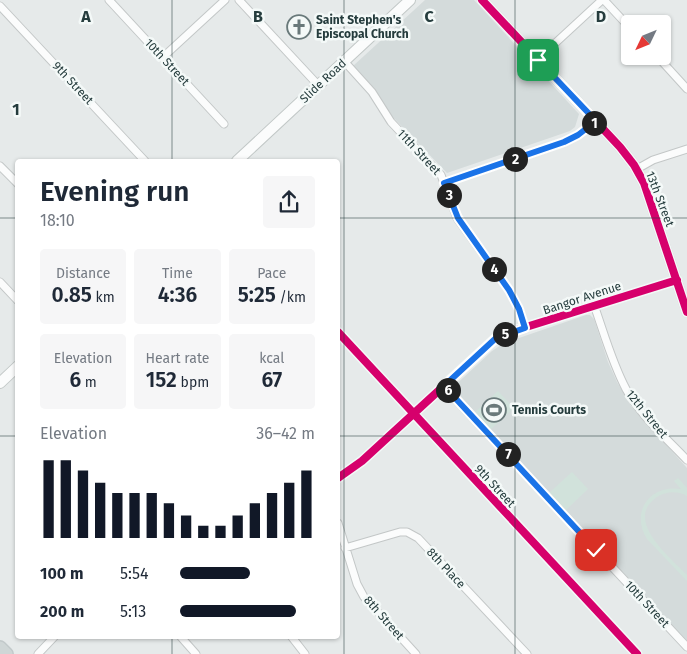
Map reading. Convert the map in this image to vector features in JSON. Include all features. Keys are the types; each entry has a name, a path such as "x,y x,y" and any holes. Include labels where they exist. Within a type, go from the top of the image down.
{"main road":[{"name":"Slide Road","path":"239,159 410,0"},
{"path":"0,383 15,369"},
{"path":"0,647 7,654"}],"street":[{"name":"10th Street","path":"109,0 224,124"},
{"path":"162,58 224,0"},
{"path":"239,0 318,85"},
{"name":"13th Street","path":"482,0 596,121 637,169 647,192 687,312"},
{"path":"538,60 603,0 621,19"},
{"name":"9th Street","path":"0,6 143,159"},
{"name":"11th Street","path":"344,61 372,92 391,122 434,167 444,183 458,218 509,290 519,309 525,328"},
{"path":"665,65 687,89"},
{"path":"444,183 564,142 578,135 596,121"},
{"path":"637,169 653,160 687,149"},
{"path":"0,166 15,181"},
{"name":"Bangor Avenue","path":"340,477 362,461 496,338 594,305 677,280"},
{"path":"0,282 15,298"},
{"name":"12th Street","path":"594,305 612,358 627,390 650,421 687,460"},
{"name":"9th Street","path":"340,334 637,654"},
{"name":"10th Street","path":"444,386 687,647"},
{"name":"8th Street","path":"340,530 357,584 364,596 416,654"},
{"name":"8th Place","path":"345,548 400,532 407,532 418,538 526,654"},
{"path":"38,654 52,639"},
{"path":"183,639 196,654"},
{"path":"293,639 305,654"}],"shaded area":[{"path":"425,0 474,0 579,114 575,127 570,131 447,173 386,110 374,88 353,66"},
{"path":"590,315 594,319 608,362 631,406 687,468 687,644 450,390 492,351 504,343"},
{"name":"Tennis Courts","path":"498,391 514,408 491,429 475,412"},
{"path":"572,472 588,489 566,510 549,493"},
{"path":"678,478 687,488 687,496 672,492 661,495 648,506 645,516 647,527 653,538 687,575 687,581 647,539 642,529 641,519 642,510 652,496 660,491 681,489 674,481"}],"cycle path":[{"path":"482,0 620,147 634,165 644,183 687,312"},
{"path":"340,477 362,461 496,338 677,280"},
{"path":"340,334 637,654"}],"place":[{"name":"Saint Stephen's Episcopal Church","path":"299,27"},
{"name":"Tennis Courts","path":"494,410"}],"route":[{"path":"538,60 596,121 578,135 564,142 444,183 458,218 509,290 519,309 525,328 496,338 444,386 596,550"}]}
